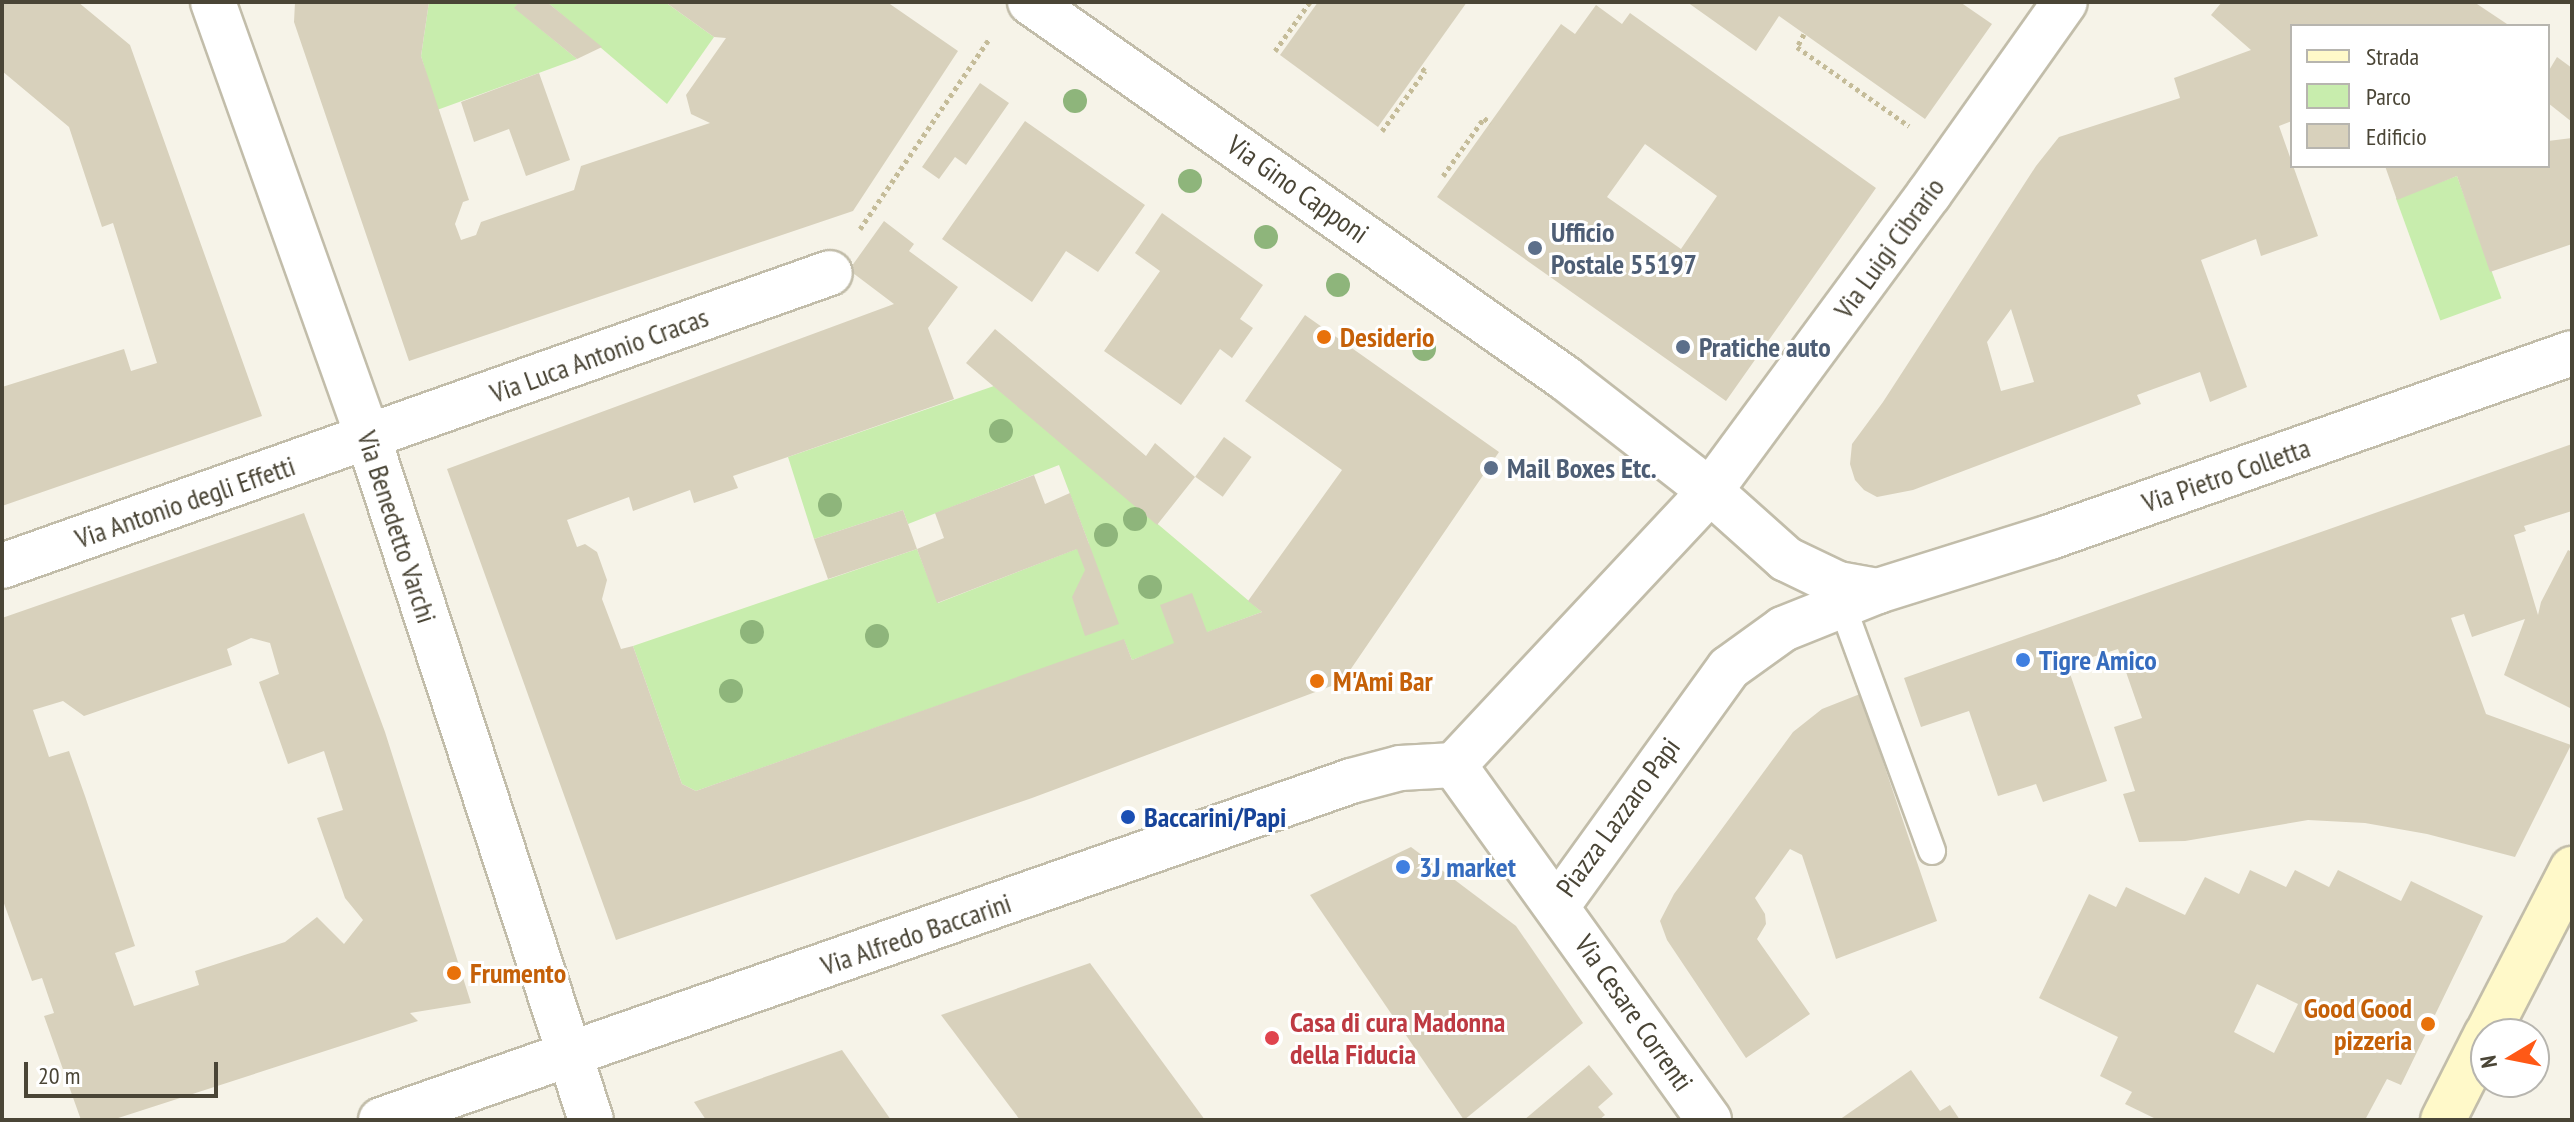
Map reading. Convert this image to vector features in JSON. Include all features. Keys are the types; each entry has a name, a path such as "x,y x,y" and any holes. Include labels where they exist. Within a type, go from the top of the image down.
{"street":[{"name":"Via Benedetto Varchi","path":"213,2 368,437 591,1120"},
{"name":"Via Luigi Cibrario","path":"1710,491 1929,194 2065,2"},
{"name":"Via Gino Capponi","path":"1014,14 1565,378 1710,491"},
{"name":"Via Luca Antonio Cracas","path":"368,437 830,273"},
{"name":"Via Pietro Colletta","path":"1845,590 2050,537 2572,353"},
{"name":"Via Antonio degli Effetti","path":"2,566 368,437"},
{"path":"1454,765 1710,491 1764,543 1845,590"},
{"name":"Piazza Lazzaro Papi","path":"1454,765 1558,905 1729,668 1773,635 1845,590"},
{"name":"Via Alfredo Baccarini","path":"381,1120 1351,781 1400,768 1454,765"},
{"path":"2495,1018 2572,869"},
{"name":"Via Cesare Correnti","path":"1558,905 1709,1120"},
{"path":"2443,1120 2470,1067"}],"lane":[{"path":"1845,590 1932,851"}],"path":[{"path":"1275,51 1310,2"},
{"path":"830,273 1014,14"},
{"path":"1804,34 1797,47 1917,131"},
{"path":"1382,131 1425,71 1420,67"},
{"path":"1443,176 1484,118 1490,123"}],"green space":[{"path":"429,2 519,2 515,8 577,59 437,110 421,56"},
{"path":"547,2 665,2 714,37 667,104"},
{"path":"2457,176 2501,298 2440,320 2396,198"},
{"path":"994,386 1262,612 1132,660 1124,640 696,791 682,784 633,646 917,549 938,603 1089,544 1059,465 908,524 903,510 814,539 788,457"}],"building":[{"path":"2,2 78,2 130,45 262,416 2,506 2,387 124,349 131,371 157,363 113,223 102,227 69,127 2,71"},
{"path":"295,2 429,2 421,56 469,200 463,202 455,224 461,240 476,235 481,222 574,190 581,166 710,123 691,114 686,95 726,38 714,37 665,2 887,2 958,51 853,211 409,361 294,22"},
{"path":"519,2 547,2 602,47 577,59 514,8"},
{"path":"1318,2 1467,2 1378,127 1280,55"},
{"path":"1687,2 1960,2 1992,24 1925,119 1779,16 1756,51"},
{"path":"2222,2 2474,2 2507,24 2290,24 2290,122 2279,126 2290,157 2290,168 2294,168 2318,236 2261,256 2256,239 2201,260 2247,387 2210,402 2200,372 2137,395 2141,404 1913,490 1877,497 1864,490 1855,480 1850,464 1852,444 1883,402 2036,166 2059,137 2180,98 2174,78 2251,50 2211,15","holes":["2011,309 2034,382 2001,391 1987,342"]},
{"path":"1596,5 1622,24 1630,13 1876,188 1726,401 1437,197 1561,24 1575,34","holes":["1645,144 1717,196 1681,249 1607,197"]},
{"path":"2557,57 2572,68 2572,122 2550,105 2550,69"},
{"path":"539,73 570,160 526,176 509,129 474,142 461,102"},
{"path":"980,83 1009,103 966,165 955,157 939,179 922,167"},
{"path":"1025,121 1145,205 1098,272 1066,251 1032,302 942,239"},
{"path":"2572,138 2572,244 2490,272 2457,176 2397,200 2386,168 2550,168 2550,141"},
{"path":"1162,213 1263,285 1240,319 1253,328 1232,358 1220,349 1181,405 1104,351 1160,271 1135,253"},
{"path":"884,221 914,244 909,251 958,287 928,328 954,399 733,476 738,488 694,503 690,490 633,511 629,497 567,520 577,547 585,544 597,552 607,580 602,599 621,649 633,646 682,784 696,791 1124,639 1132,660 1174,643 1160,605 1192,593 1207,632 1262,612 1248,601 1342,470 1245,401 1305,315 1499,452 1342,682 1032,798 616,940 447,469 894,304 849,270"},
{"path":"995,329 1146,456 1155,443 1195,477 1157,525 966,363"},
{"path":"1224,437 1252,457 1223,497 1195,477"},
{"path":"2572,444 2572,511 2524,526 2526,531 2514,535 2538,615 2541,602 2568,550 2572,552 2572,709 2504,675 2525,619 2472,637 2464,614 2451,618 2486,714 2571,745 2515,857 2427,834 2365,823 2308,820 2185,841 2139,842 2123,794 2135,791 2114,727 2142,718 2118,649 2067,665 2107,781 2043,802 2036,784 1998,796 1969,711 1921,727 1904,678"},
{"path":"1034,475 1045,504 1070,493 1119,624 1085,636 1072,597 1085,570 1077,549 937,603 917,549 944,538 935,513"},
{"path":"903,510 917,549 828,579 814,539"},
{"path":"304,513 385,732 471,1003 410,1013 418,1021 112,1120 81,1120 44,1016 54,1013 42,978 32,981 2,898 2,618","holes":["251,638 270,643 279,674 259,682 288,764 324,751 343,810 317,818 345,898 363,920 344,944 317,917 285,942 195,971 199,985 134,1006 115,953 135,946 85,796 69,751 49,757 33,710 63,701 84,716 232,665 227,649"]},
{"path":"1860,694 1937,921 1836,959 1802,855 1790,849 1755,898 1765,914 1766,924 1757,939 1810,1014 1746,1058 1667,940 1660,921 1674,894 1793,732 1822,709"},
{"path":"1411,847 1516,926 1583,1023 1464,1120 1310,895"},
{"path":"2250,870 2286,887 2295,870 2329,887 2338,870 2401,901 2411,881 2483,916 2401,1085 2387,1079 2365,1120 2158,1120 2125,1104 2132,1092 2100,1076 2118,1037 2039,998 2089,894 2116,907 2126,887 2185,915 2205,877 2239,894","holes":["2257,984 2298,1004 2274,1053 2234,1032"]},
{"path":"1090,963 1205,1120 1020,1120 941,1015"},
{"path":"842,1050 891,1120 706,1120 694,1102"},
{"path":"1589,1065 1613,1094 1598,1107 1605,1115 1599,1120 1524,1120"},
{"path":"1911,1070 1940,1111 1950,1105 1960,1120 1839,1120"}],"place":[{"name":"Ufficio Postale 55197","path":"1535,248"},
{"name":"Desiderio","path":"1324,337"},
{"name":"Pratiche auto","path":"1683,347"},
{"name":"Mail Boxes Etc.","path":"1491,468"},
{"name":"Tigre Amico","path":"2023,660"},
{"name":"M'Ami Bar","path":"1317,681"},
{"name":"Baccarini/Papi","path":"1128,817"},
{"name":"3J market","path":"1403,867"},
{"name":"Frumento","path":"454,973"},
{"name":"Good Good pizzeria","path":"2428,1024"},
{"name":"Casa di cura Madonna della Fiducia","path":"1272,1038"}]}
